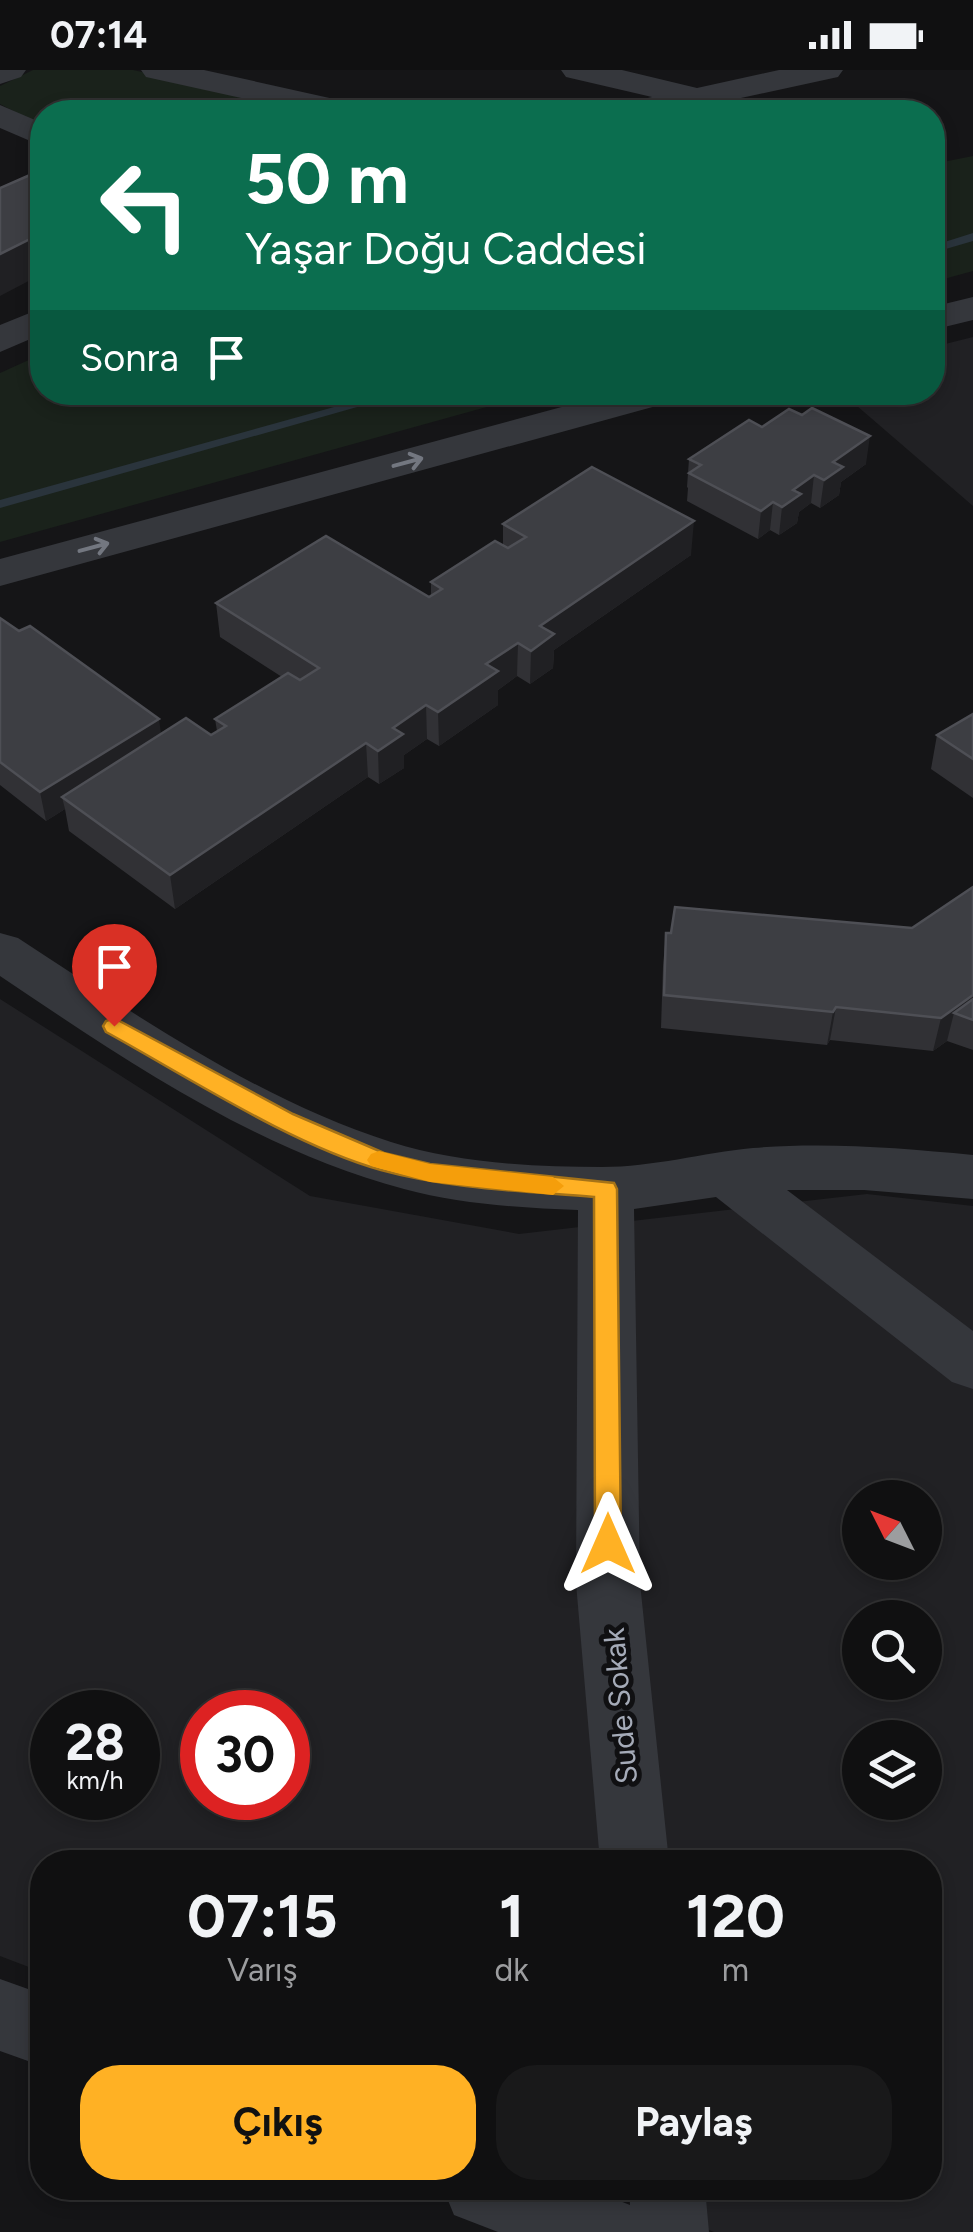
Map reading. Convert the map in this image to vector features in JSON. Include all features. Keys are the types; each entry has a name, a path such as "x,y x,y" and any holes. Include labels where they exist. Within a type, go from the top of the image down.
{"street":[{"path":"0,74 9,70"},
{"path":"158,70 295,100"},
{"path":"578,70 694,97"},
{"path":"681,100 826,70"},
{"path":"0,114 30,130"},
{"path":"945,316 973,308"},
{"path":"0,340 30,326"},
{"path":"0,573 616,405"},
{"path":"0,951 114,1026 229,1091 334,1143 430,1173 606,1189 726,1174 848,1166 973,1177"},
{"path":"726,1174 973,1364"},
{"name":"Sude Sokak","path":"606,1189 608,1583 634,1850"},
{"path":"0,2015 30,2026"},
{"path":"514,2200 604,2232"},
{"path":"667,2200 671,2232"}],"shaded area":[{"path":"33,70 133,70 270,100 30,100 30,120 0,104 0,86"},
{"path":"973,156 973,271 945,279 945,162"},
{"path":"973,337 973,506 856,405 945,405 945,344"},
{"path":"30,359 30,405 494,405 0,542 0,373"},
{"path":"0,999 310,1196 519,1234 867,1194 973,1206 973,2232 714,2232 634,2200 942,2200 942,1850 30,1850 30,1967 0,1956"}],"building":[{"path":"30,175 30,239 0,254 0,188"},
{"path":"812,408 870,436 833,462 843,467 824,480 814,475 793,490 801,494 782,507 773,502 761,511 689,473 701,465 689,459 749,420 762,427 789,409 802,415"},
{"path":"592,467 694,521 540,626 554,634 531,651 518,643 486,664 498,671 438,712 426,705 393,728 403,734 378,751 366,743 170,875 62,797 186,718 211,735 226,726 215,719 288,673 300,680 319,668 216,603 326,536 429,597 442,589 431,582 495,541 508,548 526,537 503,524"},
{"path":"0,618 19,631 30,626 159,719 40,792 0,762"},
{"path":"973,714 973,759 937,735"},
{"path":"973,887 973,995 941,1018 664,995 666,933 671,933 675,907 912,928"},
{"path":"973,999 973,1020 954,1013"}],"waterway":[{"path":"945,246 973,237"},
{"path":"0,504 357,405"}],"slow traffic":[{"path":"379,1160 430,1173 553,1186"}],"route":[{"path":"114,1026 286,1120 379,1160 430,1173 606,1189 608,1544"}]}
